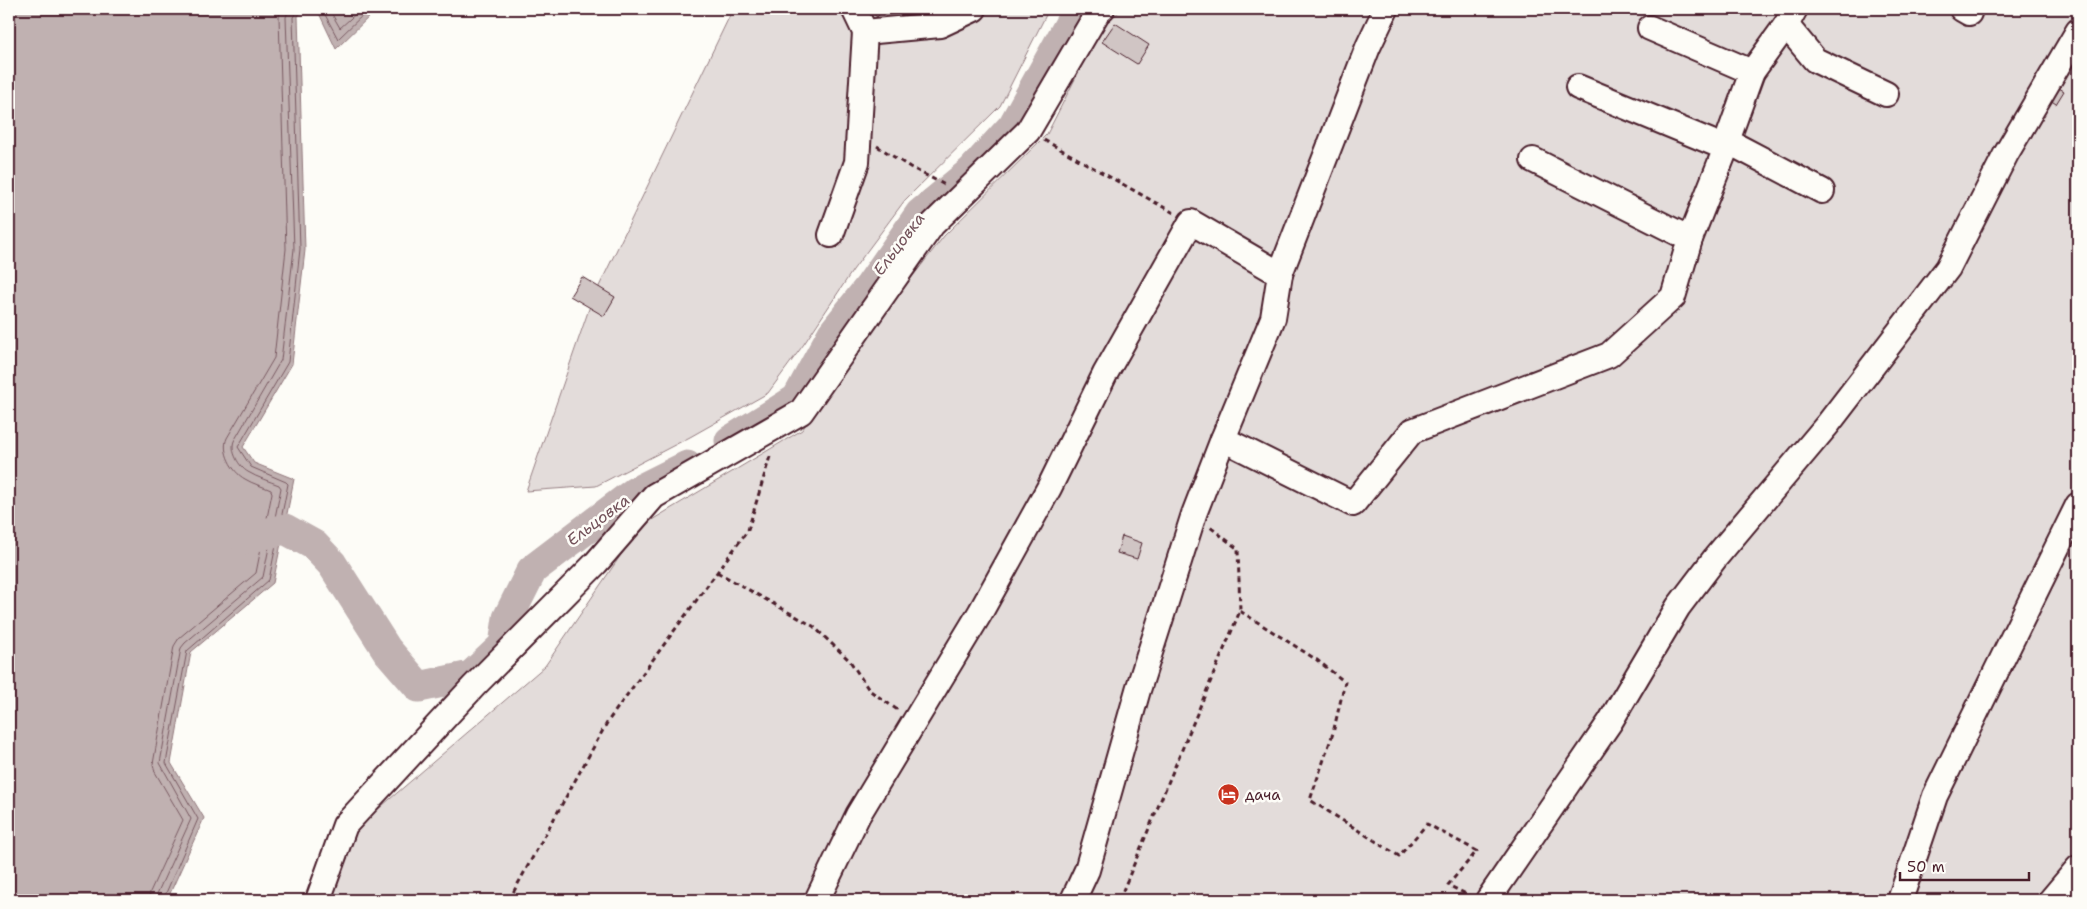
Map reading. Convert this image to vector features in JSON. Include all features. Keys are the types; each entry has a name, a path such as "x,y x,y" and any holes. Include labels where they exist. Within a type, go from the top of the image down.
{"street":[{"path":"831,235 857,162 865,32 854,9"},
{"path":"865,32 940,25 974,9"},
{"path":"318,900 346,826 474,686 596,563 654,496 800,412 932,225 1028,131 1098,12 1102,9"},
{"path":"1073,900 1087,870 1138,690 1194,514 1274,318 1280,274 1368,47 1386,9"},
{"path":"1223,439 1354,504 1412,431 1609,355 1673,297 1690,239 1727,145 1752,72 1790,17 1814,60 1886,94"},
{"path":"1650,28 1752,72"},
{"path":"1488,900 1610,722 1678,607 1716,558 1828,424 1948,268 2006,154 2078,31"},
{"path":"1578,87 1727,145 1822,191"},
{"path":"1532,160 1690,239"},
{"path":"817,900 858,815 980,613 1049,488 1104,374 1191,222 1280,274"},
{"path":"1900,900 1935,796 2078,505"},
{"path":"2051,900 2078,868"}],"path":[{"path":"1028,131 1191,222"},
{"path":"859,135 910,167 963,194"},
{"path":"509,900 608,721 748,530 780,424"},
{"path":"1119,900 1240,611 1238,549 1194,514"},
{"path":"717,572 813,626 850,661 868,690 914,722"},
{"path":"1240,611 1317,660 1345,682 1333,733 1310,800 1399,856 1427,824 1477,851 1448,885 1478,900"}],"shaded area":[{"path":"733,9 1049,9 1000,106 905,200 853,270 804,344 768,393 690,437 596,486 526,491 591,303"},
{"path":"1122,9 2078,9 2078,900 326,900 348,835 545,666 640,527 802,430 861,343 944,236 1047,134 1101,28"}],"water":[{"path":"9,9 306,9 298,16 305,250 292,364 243,447 254,463 294,479 273,583 191,652 171,763 204,818 167,900 9,900"},
{"path":"317,9 377,9 336,49"}],"building":[{"path":"867,9 884,9 877,17"},
{"path":"1115,23 1149,45 1137,64 1102,42"},
{"path":"2044,79 2064,91 2056,104 2037,91"},
{"path":"582,277 615,297 604,316 570,296"},
{"path":"1122,536 1142,543 1137,559 1117,553"}],"waterway":[{"name":"Ельцовка","path":"730,441 797,399 833,333 870,286 920,214 972,171 1013,126 1078,9"},
{"name":"Ельцовка","path":"244,539 285,529 314,545 332,564 387,650 419,687 471,676 504,645 508,618 532,570 635,492 687,466"}],"place":[{"name":"дача","path":"1229,795"}]}
